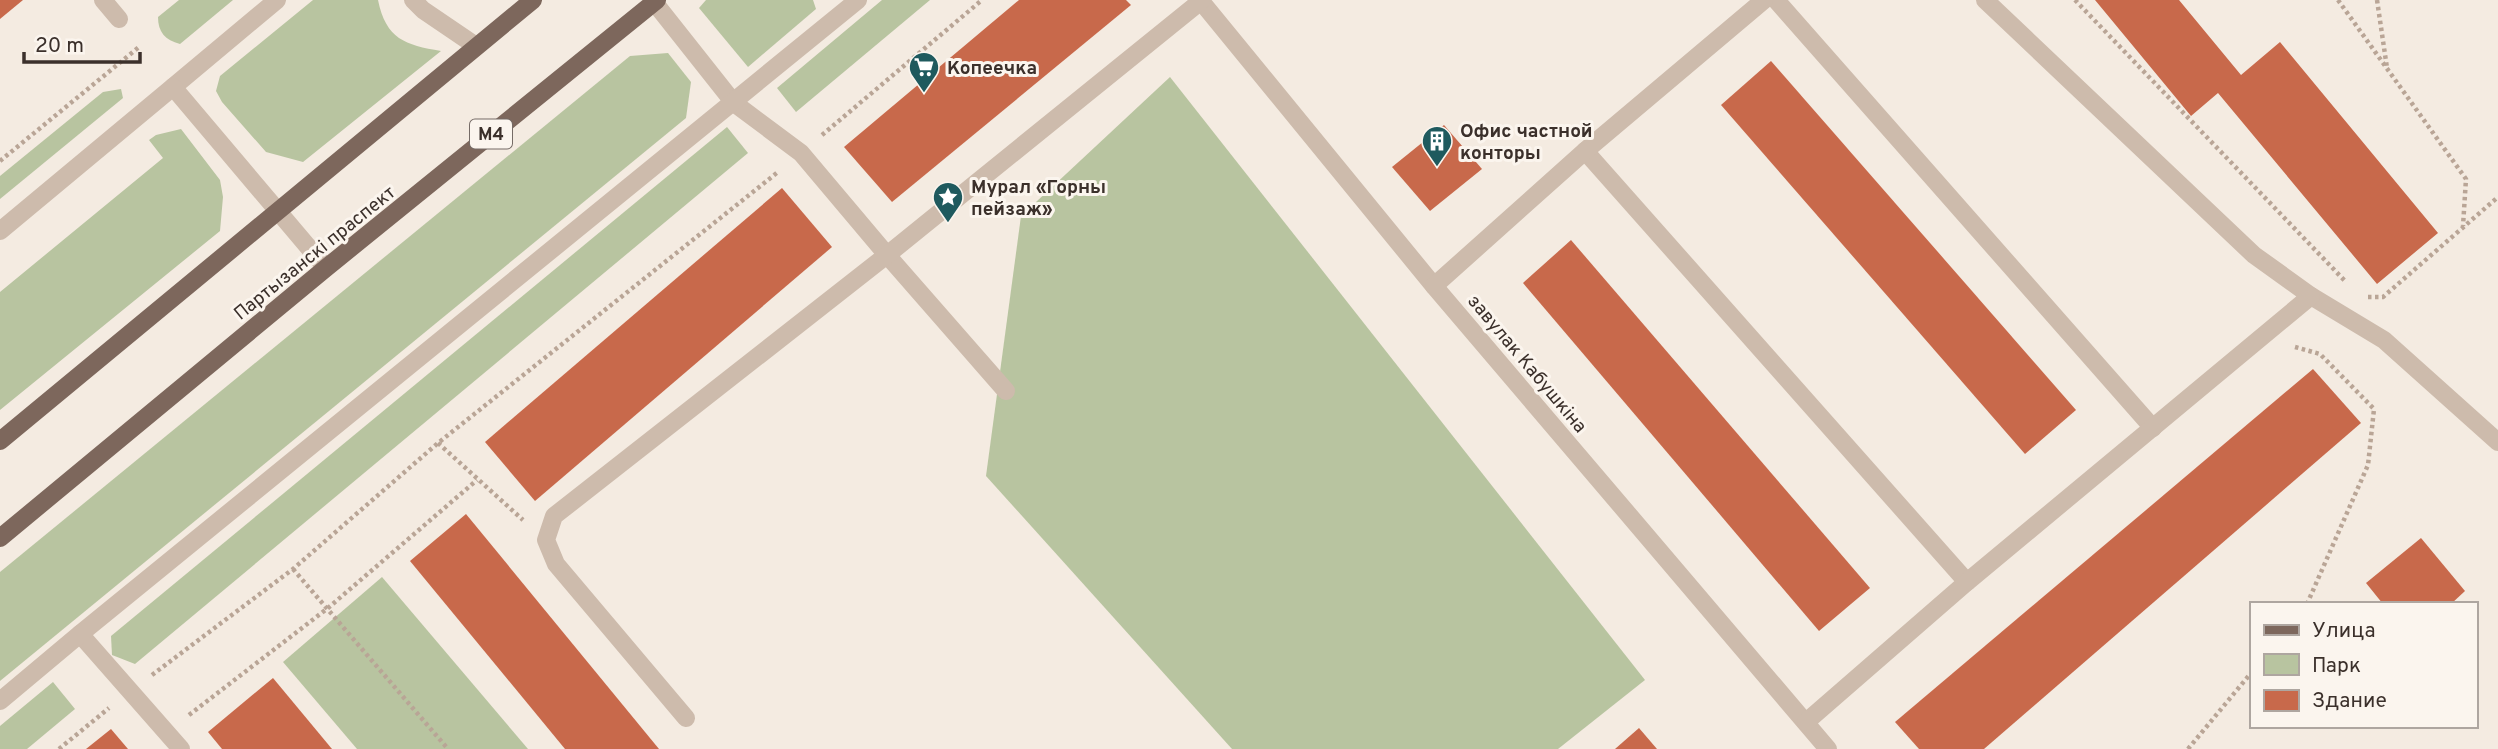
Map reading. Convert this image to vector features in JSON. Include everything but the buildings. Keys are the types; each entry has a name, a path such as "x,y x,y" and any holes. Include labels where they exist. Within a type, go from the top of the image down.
{"main road":[{"path":"0,441 533,0"},
{"name":"Партызанскі праспект","path":"0,538 326,268 655,1"}],"street":[{"path":"103,0 119,19"},
{"path":"0,231 277,0"},
{"path":"413,0 423,10 476,46"},
{"path":"0,701 858,0"},
{"path":"686,718 556,564 546,540 554,516 887,255 1200,0"},
{"name":"завулак Кабушкіна","path":"1200,0 1434,286 1828,749"},
{"path":"1434,286 1584,151 1764,0"},
{"path":"1776,0 2153,428"},
{"path":"1985,0 2254,255 2311,296 2384,340 2498,442"},
{"path":"655,1 734,103 801,153 1006,390"},
{"path":"173,86 326,268"},
{"path":"1584,151 1967,582"},
{"path":"1806,722 1967,582 2311,296"},
{"path":"80,634 181,749"}],"path":[{"path":"59,749 130,691 293,569 438,443 801,153 982,0"},
{"path":"2075,0 2350,286"},
{"path":"2338,0 2466,179 2463,226"},
{"path":"2376,0 2387,69"},
{"path":"0,161 139,47"},
{"path":"2360,297 2383,297 2498,197"},
{"path":"2262,337 2320,354 2374,409 2368,465 2308,602"},
{"path":"438,443 546,540"},
{"path":"166,733 328,608 477,480"},
{"path":"293,569 448,749"},
{"path":"2188,749 2250,674"}],"green space":[{"path":"179,0 233,0 180,44 163,35 158,17"},
{"path":"313,0 378,0 386,24 399,38 407,43 441,51 303,162 266,152 222,102 216,91 220,76"},
{"path":"706,0 813,0 816,9 748,67 699,8"},
{"path":"882,0 930,0 796,112 777,88"},
{"path":"668,53 691,82 686,118 0,681 0,572 630,56"},
{"path":"1170,77 1645,680 1558,749 1232,749 986,476 1021,216"},
{"path":"121,89 123,98 0,199 0,176 103,92"},
{"path":"727,127 748,153 135,664 112,655 111,636"},
{"path":"181,129 220,180 223,197 220,231 0,410 0,292 163,158 149,140 156,135"},
{"path":"382,577 528,749 357,749 283,662"},
{"path":"53,682 75,709 27,749 0,749 0,726"}],"place":[{"name":"Копеечка","path":"924,94"},
{"name":"Офис частной конторы","path":"1437,168"},
{"name":"Мурал «Горны пейзаж»","path":"948,224"}]}
